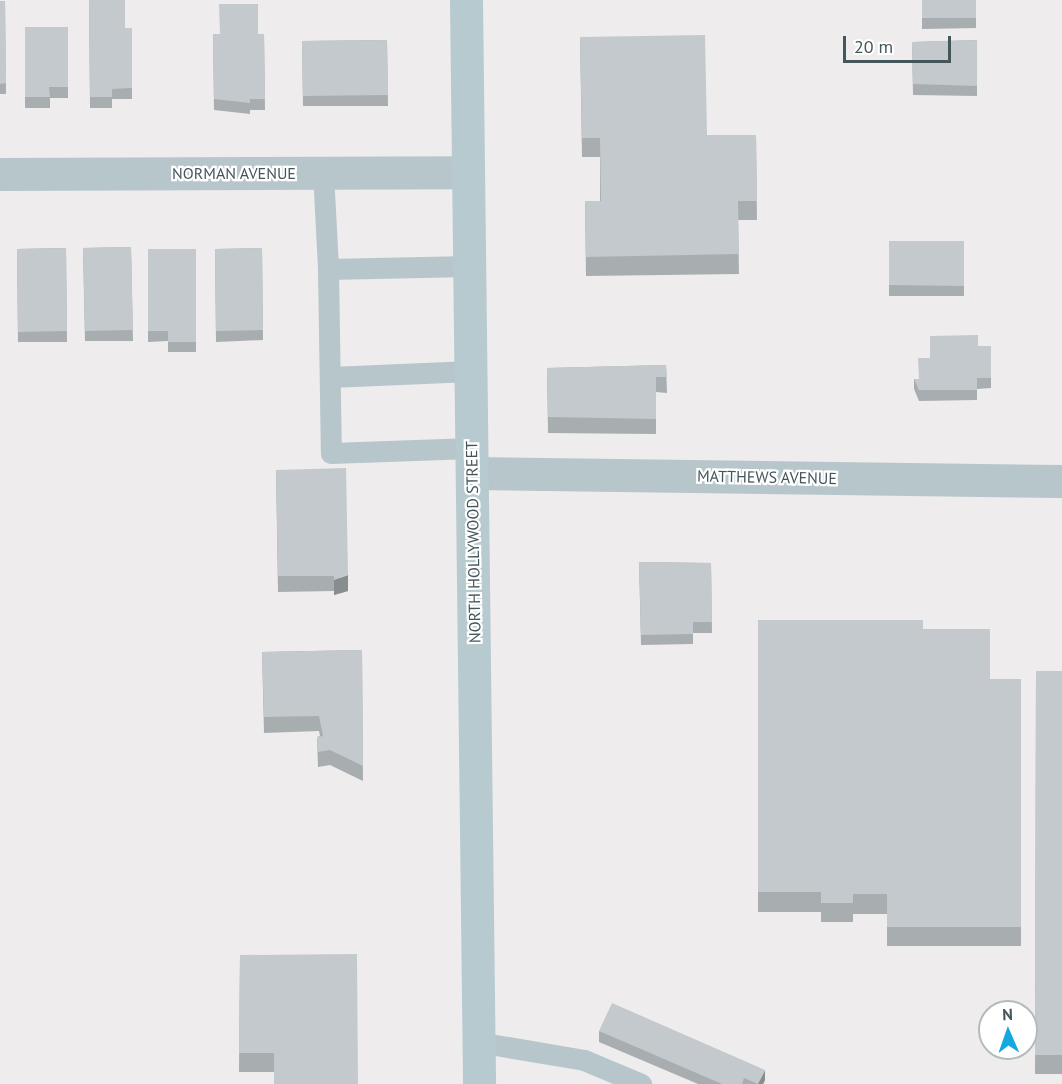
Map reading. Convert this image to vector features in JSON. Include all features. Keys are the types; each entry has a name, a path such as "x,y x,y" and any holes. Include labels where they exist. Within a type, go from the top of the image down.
{"main road":[{"name":"NORTH HOLLYWOOD STREET","path":"466,0 479,1084"}],"street":[{"name":"NORMAN AVENUE","path":"0,174 468,172"},
{"name":"MATTHEWS AVENUE","path":"472,461 1062,482"}],"lane":[{"path":"323,172 328,269 331,453 472,461"},
{"path":"328,269 469,266"},
{"path":"330,377 471,371"},
{"path":"478,1042 584,1060 641,1084"}],"building":[{"path":"89,0 125,0 125,28 132,28 132,88 112,89 112,97 90,97"},
{"path":"922,0 976,0 976,18 922,18"},
{"path":"0,1 5,1 6,83 0,84"},
{"path":"219,4 258,4 258,34 264,34 265,99 250,99 250,103 214,99 213,34 220,34"},
{"path":"25,27 68,27 68,87 49,87 50,97 25,97"},
{"path":"705,35 707,135 756,135 757,201 738,201 739,254 586,257 585,201 601,201 600,138 582,138 580,37"},
{"path":"387,40 388,95 303,96 302,41"},
{"path":"977,40 977,86 913,84 912,42"},
{"path":"889,241 964,241 964,286 889,285"},
{"path":"131,247 133,330 85,331 83,248"},
{"path":"66,248 67,331 18,332 17,249"},
{"path":"262,248 263,330 216,331 215,249"},
{"path":"148,249 196,249 196,342 168,342 168,331 148,331"},
{"path":"978,335 978,346 991,346 991,378 977,378 977,390 919,390 914,379 919,379 918,358 930,358 930,336"},
{"path":"666,365 667,377 656,377 656,419 548,417 547,368"},
{"path":"346,468 348,575 334,580 334,576 278,576 276,470"},
{"path":"639,562 711,563 712,622 693,622 693,634 641,635"},
{"path":"758,620 923,620 923,629 990,629 990,679 1021,679 1021,927 887,927 887,894 853,894 853,903 821,903 821,892 758,892"},
{"path":"362,650 363,766 330,750 318,752 317,737 323,736 319,716 264,717 262,652"},
{"path":"1036,671 1062,671 1062,1055 1038,1055 1038,1000 1035,1000"},
{"path":"357,954 358,1084 274,1084 274,1053 239,1053 240,955"},
{"path":"612,1003 765,1070 758,1084 744,1078 742,1084 722,1084 599,1031"}]}
